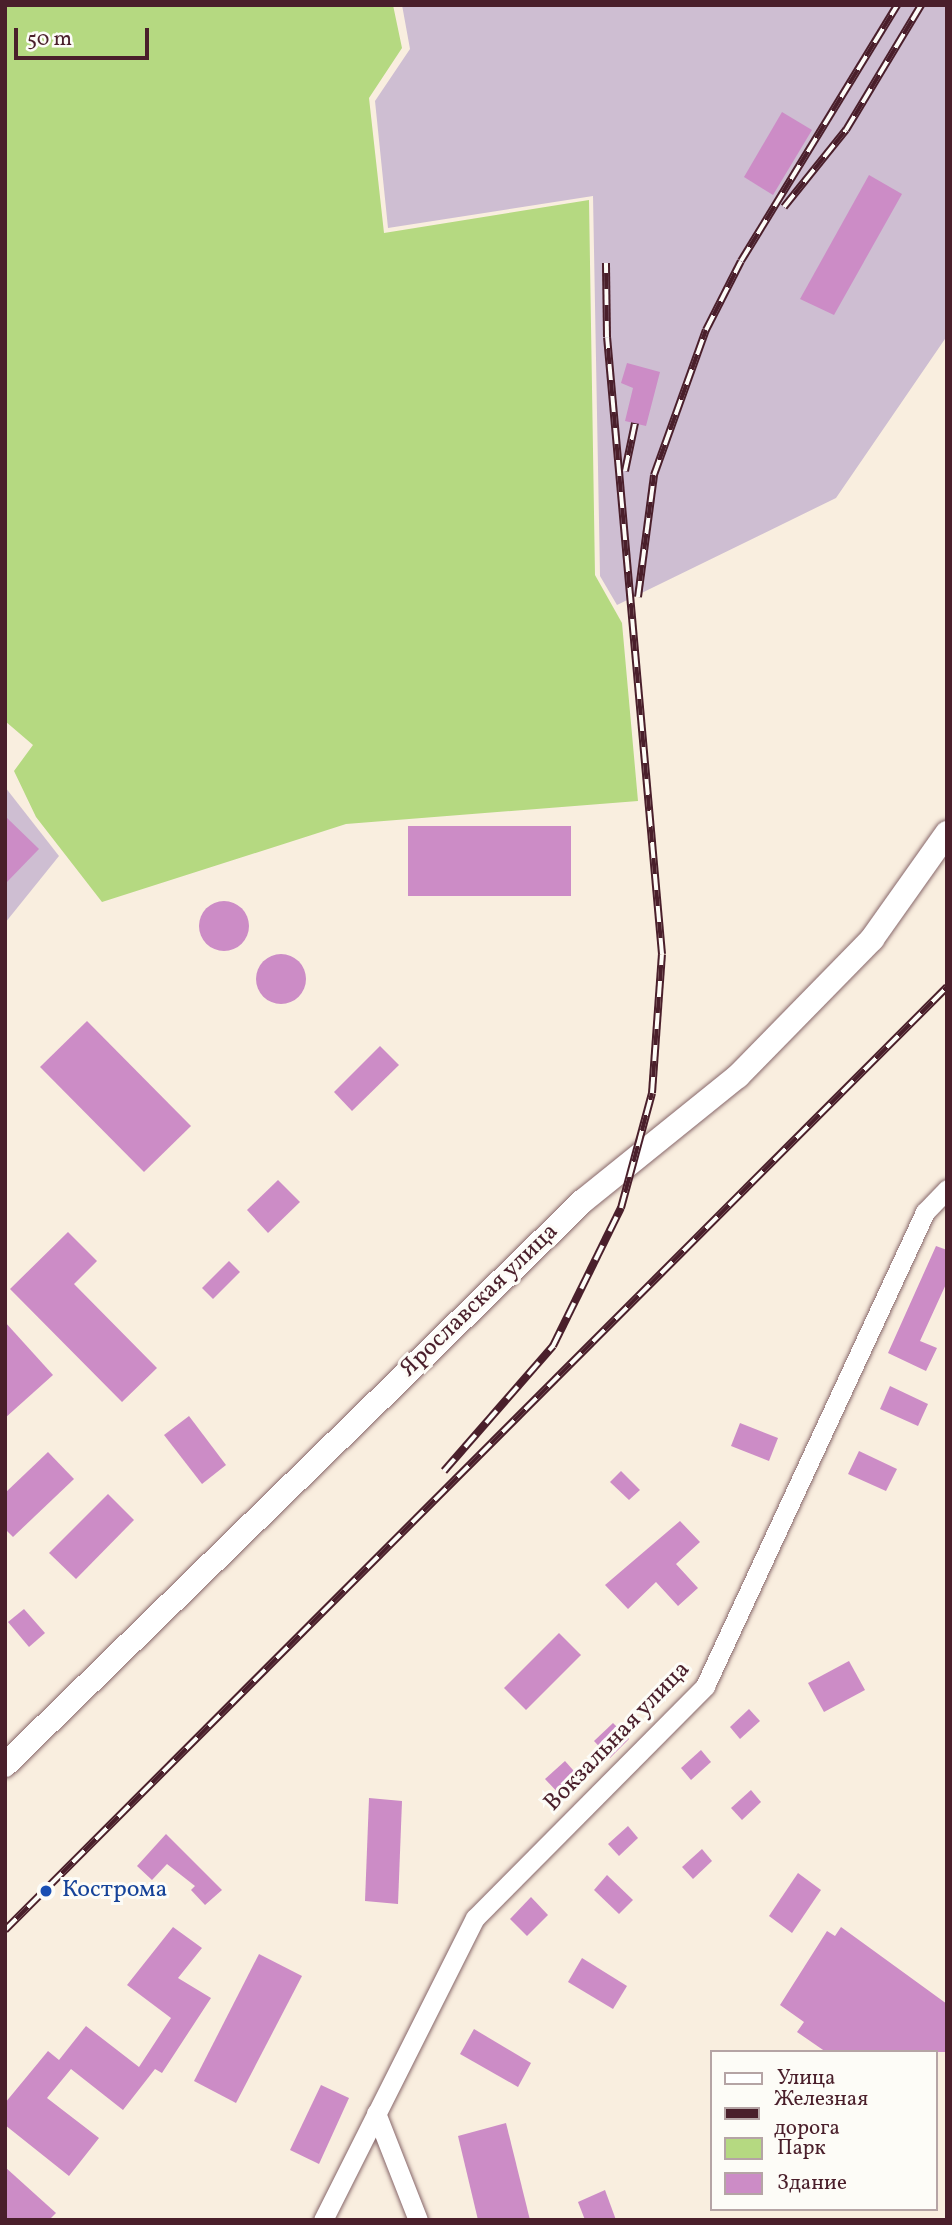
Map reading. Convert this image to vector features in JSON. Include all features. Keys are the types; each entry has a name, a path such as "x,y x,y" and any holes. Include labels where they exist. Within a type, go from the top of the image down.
{"main road":[{"name":"Ярославская улица","path":"5,1765 583,1201 738,1076 872,939 947,833"}],"street":[{"name":"Вокзальная улица","path":"323,2220 475,1918 705,1686 925,1212 947,1189"},
{"path":"376,2113 418,2220"}],"shaded area":[{"path":"402,5 947,5 947,336 836,498 617,605 600,576 593,196 388,228 375,101 410,49"},
{"path":"5,787 59,856 5,923"}],"green space":[{"path":"5,5 393,5 402,48 369,98 384,233 589,200 595,575 622,623 638,801 346,824 102,902 36,817 14,771 33,745 5,721"}],"building":[{"path":"782,112 812,130 773,195 744,177"},
{"path":"869,175 902,194 834,315 800,299"},
{"path":"627,363 660,372 646,426 625,421 633,388 621,383"},
{"path":"5,816 39,849 5,884"},
{"path":"408,826 571,826 571,896 408,896"},
{"path":"224,901 242,908 249,926 242,944 224,951 206,944 199,926 206,908"},
{"path":"281,954 299,961 306,979 299,997 281,1004 263,997 256,979 263,961"},
{"path":"87,1021 191,1126 144,1172 40,1067"},
{"path":"380,1046 399,1065 352,1111 334,1092"},
{"path":"278,1180 300,1202 268,1233 247,1210"},
{"path":"68,1232 97,1261 74,1284 157,1368 122,1402 10,1289"},
{"path":"936,1246 947,1250 947,1282 920,1341 937,1348 926,1371 888,1353"},
{"path":"229,1261 240,1272 213,1299 202,1288"},
{"path":"5,1322 53,1375 5,1418"},
{"path":"890,1386 928,1404 918,1426 880,1409"},
{"path":"189,1416 226,1465 202,1484 164,1435"},
{"path":"740,1423 778,1438 769,1461 731,1446"},
{"path":"859,1451 897,1469 886,1491 848,1474"},
{"path":"48,1452 74,1479 13,1537 5,1529 5,1493"},
{"path":"621,1471 640,1490 629,1500 610,1482"},
{"path":"108,1494 134,1520 76,1579 49,1553"},
{"path":"680,1521 700,1542 676,1564 698,1588 678,1606 656,1582 628,1609 605,1585"},
{"path":"24,1609 45,1633 29,1647 8,1622"},
{"path":"559,1633 581,1655 526,1710 504,1688"},
{"path":"849,1661 865,1690 824,1712 808,1683"},
{"path":"749,1709 760,1721 740,1739 730,1727"},
{"path":"613,1723 629,1739 610,1758 594,1741"},
{"path":"701,1750 711,1762 691,1780 681,1768"},
{"path":"565,1761 581,1779 562,1797 545,1779"},
{"path":"751,1790 761,1802 742,1820 731,1808"},
{"path":"369,1798 402,1801 398,1904 365,1901"},
{"path":"628,1826 638,1838 619,1856 608,1844"},
{"path":"166,1834 222,1890 205,1905 191,1890 195,1886 167,1864 152,1880 137,1866"},
{"path":"702,1849 712,1861 693,1879 682,1867"},
{"path":"798,1873 821,1890 792,1933 769,1916"},
{"path":"607,1875 633,1900 619,1914 594,1890"},
{"path":"531,1897 548,1915 527,1936 510,1919"},
{"path":"173,1927 202,1948 178,1978 211,1998 162,2073 155,2069 123,2110 71,2069 47,2098 99,2138 69,2176 5,2125 5,2103 48,2051 59,2060 86,2026 139,2067 171,2018 127,1985"},
{"path":"841,1927 947,2004 947,2052 823,2050 797,2032 804,2022 780,2005 827,1931 835,1936"},
{"path":"259,1954 302,1976 236,2103 194,2081"},
{"path":"582,1958 627,1986 613,2009 568,1982"},
{"path":"474,2029 531,2063 518,2087 460,2054"},
{"path":"321,2085 349,2098 319,2164 290,2150"},
{"path":"506,2123 530,2220 478,2220 458,2136"},
{"path":"5,2167 56,2213 49,2220 5,2220"},
{"path":"605,2190 616,2220 585,2220 578,2202"}],"railway":[{"path":"638,597 654,475 706,330 741,261 897,5"},
{"path":"784,207 846,130 921,5"},
{"path":"444,1471 553,1346 621,1208 652,1093 662,954 607,337 606,263"},
{"path":"625,471 635,423"},
{"path":"5,1930 947,987"}],"place":[{"name":"Кострома","path":"46,1891"}]}
